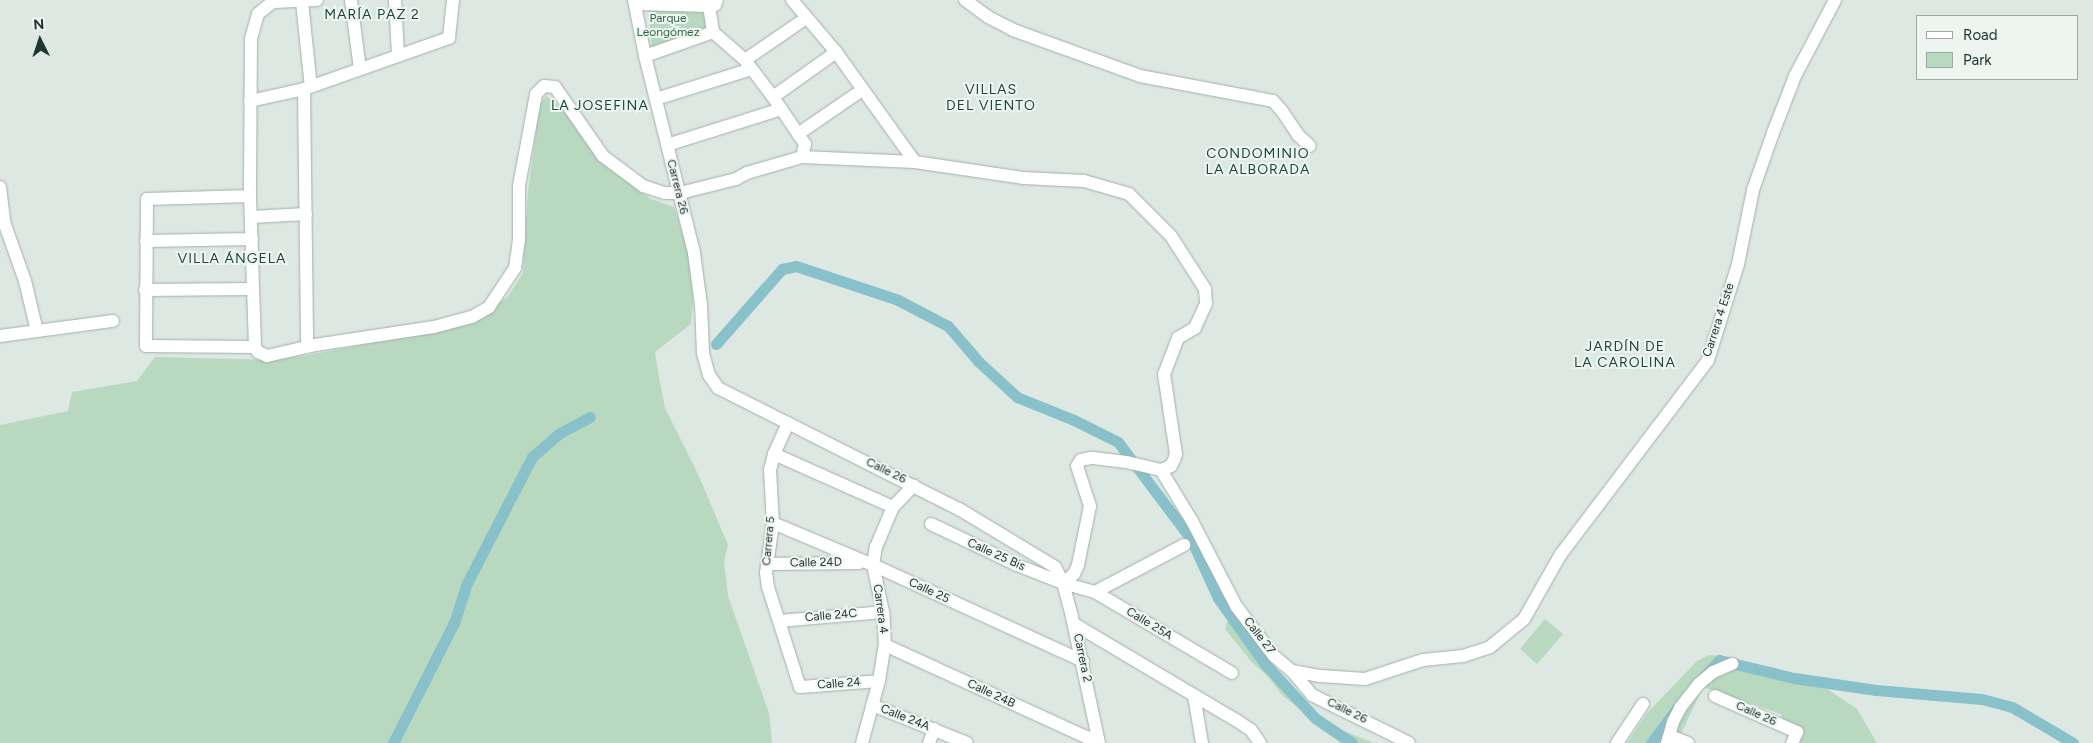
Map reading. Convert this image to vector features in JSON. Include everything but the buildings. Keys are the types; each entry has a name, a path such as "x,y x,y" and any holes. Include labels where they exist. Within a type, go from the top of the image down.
{"street":[{"path":"316,0 302,2 274,1 258,14 251,39 250,196 255,347 258,352 267,356 307,346 434,327 472,317 489,307 514,268 519,240 519,186 536,94 544,86 556,87 603,156 623,173 643,186 665,193 680,193 736,179 747,172 802,157 914,162 1023,178 1084,180 1129,194 1171,236 1205,289 1206,304 1195,328 1178,338 1164,374 1176,454 1171,466 1156,469 1126,462 1091,458 1082,460 1077,466 1090,506 1078,566 1074,574 1061,579"},
{"path":"351,0 360,69"},
{"path":"394,0 398,56"},
{"path":"250,101 307,88 449,38 453,0"},
{"path":"792,0 836,52 914,162"},
{"path":"965,0 988,17 1013,30 1140,76 1272,101 1282,111 1298,135 1310,146"},
{"name":"Carrera 4 Este","path":"1292,672 1365,679 1423,660 1463,656 1490,648 1524,619 1561,554 1708,360 1738,264 1753,190 1773,133 1795,76 1835,0"},
{"path":"302,2 307,88 307,346"},
{"path":"640,2 715,3 713,32"},
{"name":"Carrera 26","path":"640,2 645,56 694,253 701,305 703,353 709,375"},
{"path":"656,99 748,64 806,18"},
{"path":"645,56 713,32"},
{"path":"713,32 748,64 773,97 805,144 802,157"},
{"path":"773,97 836,52"},
{"path":"798,134 862,90"},
{"path":"667,145 781,109"},
{"path":"0,187 4,222 24,281 37,331"},
{"path":"250,196 147,199 146,346 255,347"},
{"path":"252,216 306,214"},
{"path":"146,241 252,239"},
{"path":"145,290 253,288"},
{"path":"0,336 113,321"},
{"name":"Calle 26","path":"709,375 718,388 914,485 1044,558 1055,567 1061,579"},
{"name":"Carrera 5","path":"788,424 774,454 770,470 773,523 766,573 768,587 800,687"},
{"path":"774,454 893,507"},
{"name":"Calle 27","path":"1156,469 1192,521 1236,606 1274,656 1292,672"},
{"name":"Carrera 4","path":"867,741 872,705 885,645 883,612 869,564 893,507 914,485"},
{"name":"Calle 25","path":"773,523 869,564 1083,661"},
{"name":"Calle 25 Bis","path":"931,524 1017,566 1061,579"},
{"path":"1095,592 1184,545"},
{"name":"Calle 24D","path":"768,564 869,564"},
{"name":"Calle 25A","path":"1061,579 1095,592 1232,674"},
{"name":"Carrera 2","path":"1061,579 1083,661 1091,741"},
{"name":"Calle 24C","path":"780,621 883,612"},
{"path":"1074,624 1251,730 1260,743"},
{"name":"Calle 24B","path":"885,645 1091,741"},
{"path":"1688,743 1668,739 1680,708 1699,684 1713,672 1732,664"},
{"name":"Calle 26","path":"1292,672 1312,694 1409,743"},
{"name":"Calle 24","path":"800,687 878,681"},
{"path":"1194,696 1202,743"},
{"name":"Calle 26","path":"1716,696 1794,738"},
{"path":"1617,743 1643,704"},
{"name":"Calle 24A","path":"872,705 967,743"},
{"path":"928,743 934,729"}],"green space":[{"name":"Parque Leongómez","path":"697,7 704,15 708,32 652,49 648,10"},
{"path":"546,96 568,113 602,163 651,199 674,207 689,253 693,302 691,324 655,352 659,377 665,408 698,474 728,545 724,562 728,596 769,713 772,743 0,743 0,425 68,411 72,392 137,381 155,357 272,360 303,356 453,328 489,312 508,296 523,273 528,191 540,104"},
{"path":"1229,616 1298,699 1336,728 1374,743 1341,743 1319,728 1314,720 1283,696 1225,629"},
{"path":"1545,619 1563,634 1537,664 1520,649"},
{"path":"1709,655 1720,656 1734,665 1752,671 1805,674 1857,709 1877,743 1786,743 1788,730 1781,714 1703,687 1681,734 1662,740 1660,743 1627,743 1648,712 1697,661"}],"waterway":[{"path":"716,344 782,269 796,266 898,300 948,326 979,362 1017,397 1074,420 1118,442 1191,539 1218,598 1265,664 1315,718 1352,743"},
{"path":"393,743 454,623 467,583 532,457 558,434 590,417"},
{"path":"1706,675 1719,660 1794,678 1876,690 1982,699 2012,707 2073,743"},
{"path":"1651,743 1677,708"}],"district":[{"name":"MARÍA PAZ 2","path":"372,15"},
{"name":"VILLAS DEL VIENTO","path":"991,98"},
{"name":"LA JOSEFINA","path":"600,106"},
{"name":"CONDOMINIO LA ALBORADA","path":"1258,162"},
{"name":"VILLA ÁNGELA","path":"232,259"},
{"name":"JARDÍN DE LA CAROLINA","path":"1625,356"}]}
